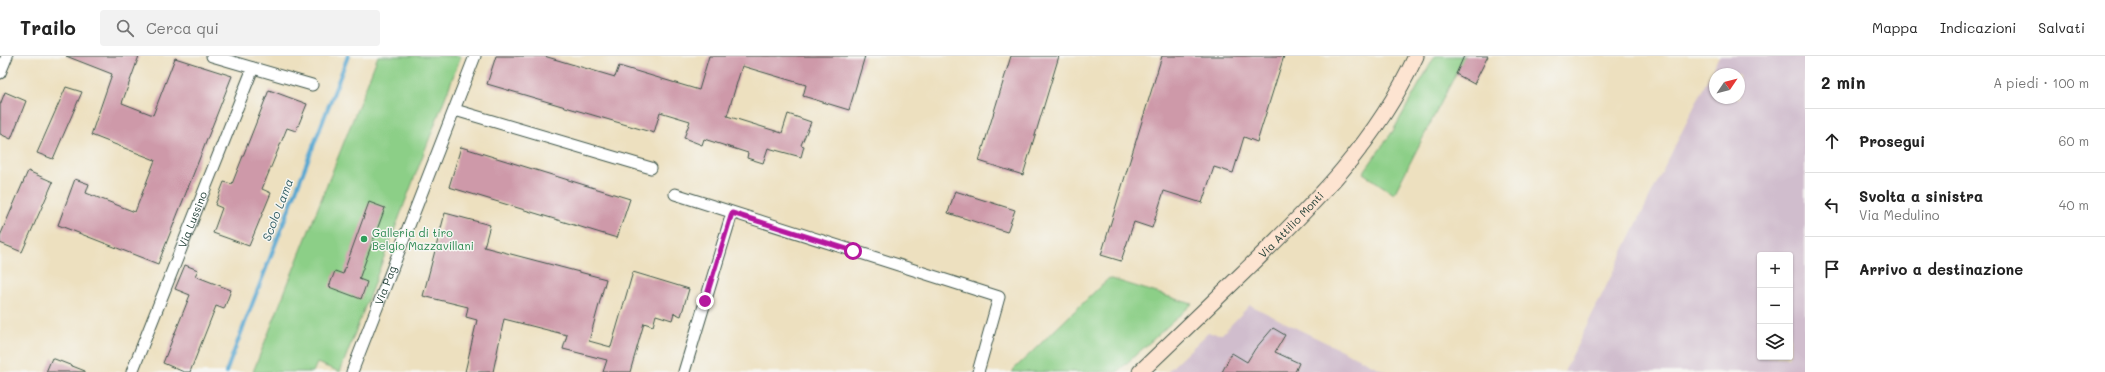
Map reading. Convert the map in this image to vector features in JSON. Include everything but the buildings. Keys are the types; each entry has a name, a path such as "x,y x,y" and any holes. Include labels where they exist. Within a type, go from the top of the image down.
{"main road":[{"name":"Via Attilio Monti","path":"1140,372 1294,223 1346,168 1376,127 1403,82 1416,56"}],"street":[{"path":"0,73 7,56"},
{"path":"212,56 312,86"},
{"name":"Via Pag","path":"352,372 418,199 455,110 475,56"},
{"name":"Via Lussino","path":"132,372 253,68"},
{"path":"455,110 651,168"},
{"path":"676,194 999,297 978,372"},
{"path":"684,372 732,213"}],"shaded area":[{"path":"1719,56 1805,56 1805,372 1564,372 1709,76 1709,104 1745,104 1745,68 1713,68"},
{"path":"1250,305 1387,372 1167,372 1208,333 1222,334"}],"green space":[{"path":"378,56 461,56 340,372 317,363 313,372 253,372"},
{"path":"1435,56 1465,56 1394,194 1363,173 1393,131"},
{"path":"1109,278 1192,304 1117,372 1011,372"}],"waterway":[{"name":"Scolo Lama","path":"226,372 348,56"}],"place":[{"name":"Galleria di tiro Belgio Mazzavillani","path":"364,239"}],"route":[{"path":"705,301 732,213 853,251"}]}
